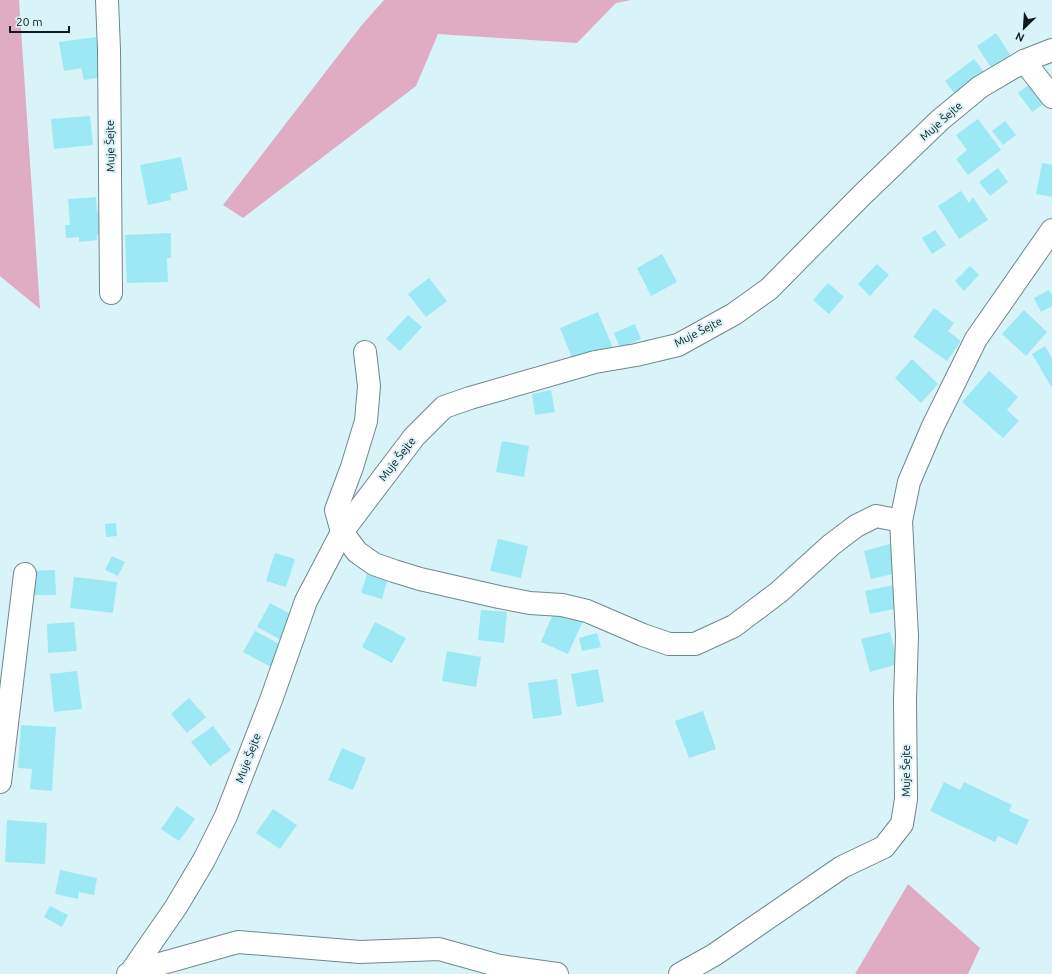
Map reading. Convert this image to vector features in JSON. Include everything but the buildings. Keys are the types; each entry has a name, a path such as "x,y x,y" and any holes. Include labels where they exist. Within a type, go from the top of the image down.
{"street":[{"name":"Muje Šejte","path":"107,0 109,50 111,293"},
{"name":"Muje Šejte","path":"130,973 176,906 204,860 226,816 271,700 306,601 342,532 414,437 444,407 595,362 636,355 678,345 734,314 769,289 861,196 940,120 980,87 1024,61 1052,50"},
{"path":"1024,61 1052,96"},
{"name":"Muje Šejte","path":"680,974 714,955 842,867 884,847 902,824 906,799 905,700 907,636 901,521 909,482 933,426 976,339 1052,230"},
{"path":"365,352 368,386 366,421 352,467 336,510 342,532 357,552 374,564 394,571 420,579 499,597 530,603 562,605 586,611 643,635 669,644 696,644 734,626 780,592 831,545 856,526 876,516 901,521"},
{"path":"0,782 25,574"},
{"name":"Muje Šejte","path":"130,973 238,942 360,952 439,949 500,966 557,974"}],"shaded area":[{"path":"0,0 19,0 40,309 0,276"},
{"path":"384,0 631,0 616,3 577,43 438,34 416,86 243,218 223,205 361,26"},
{"path":"908,884 980,948 968,974 855,974"}]}
